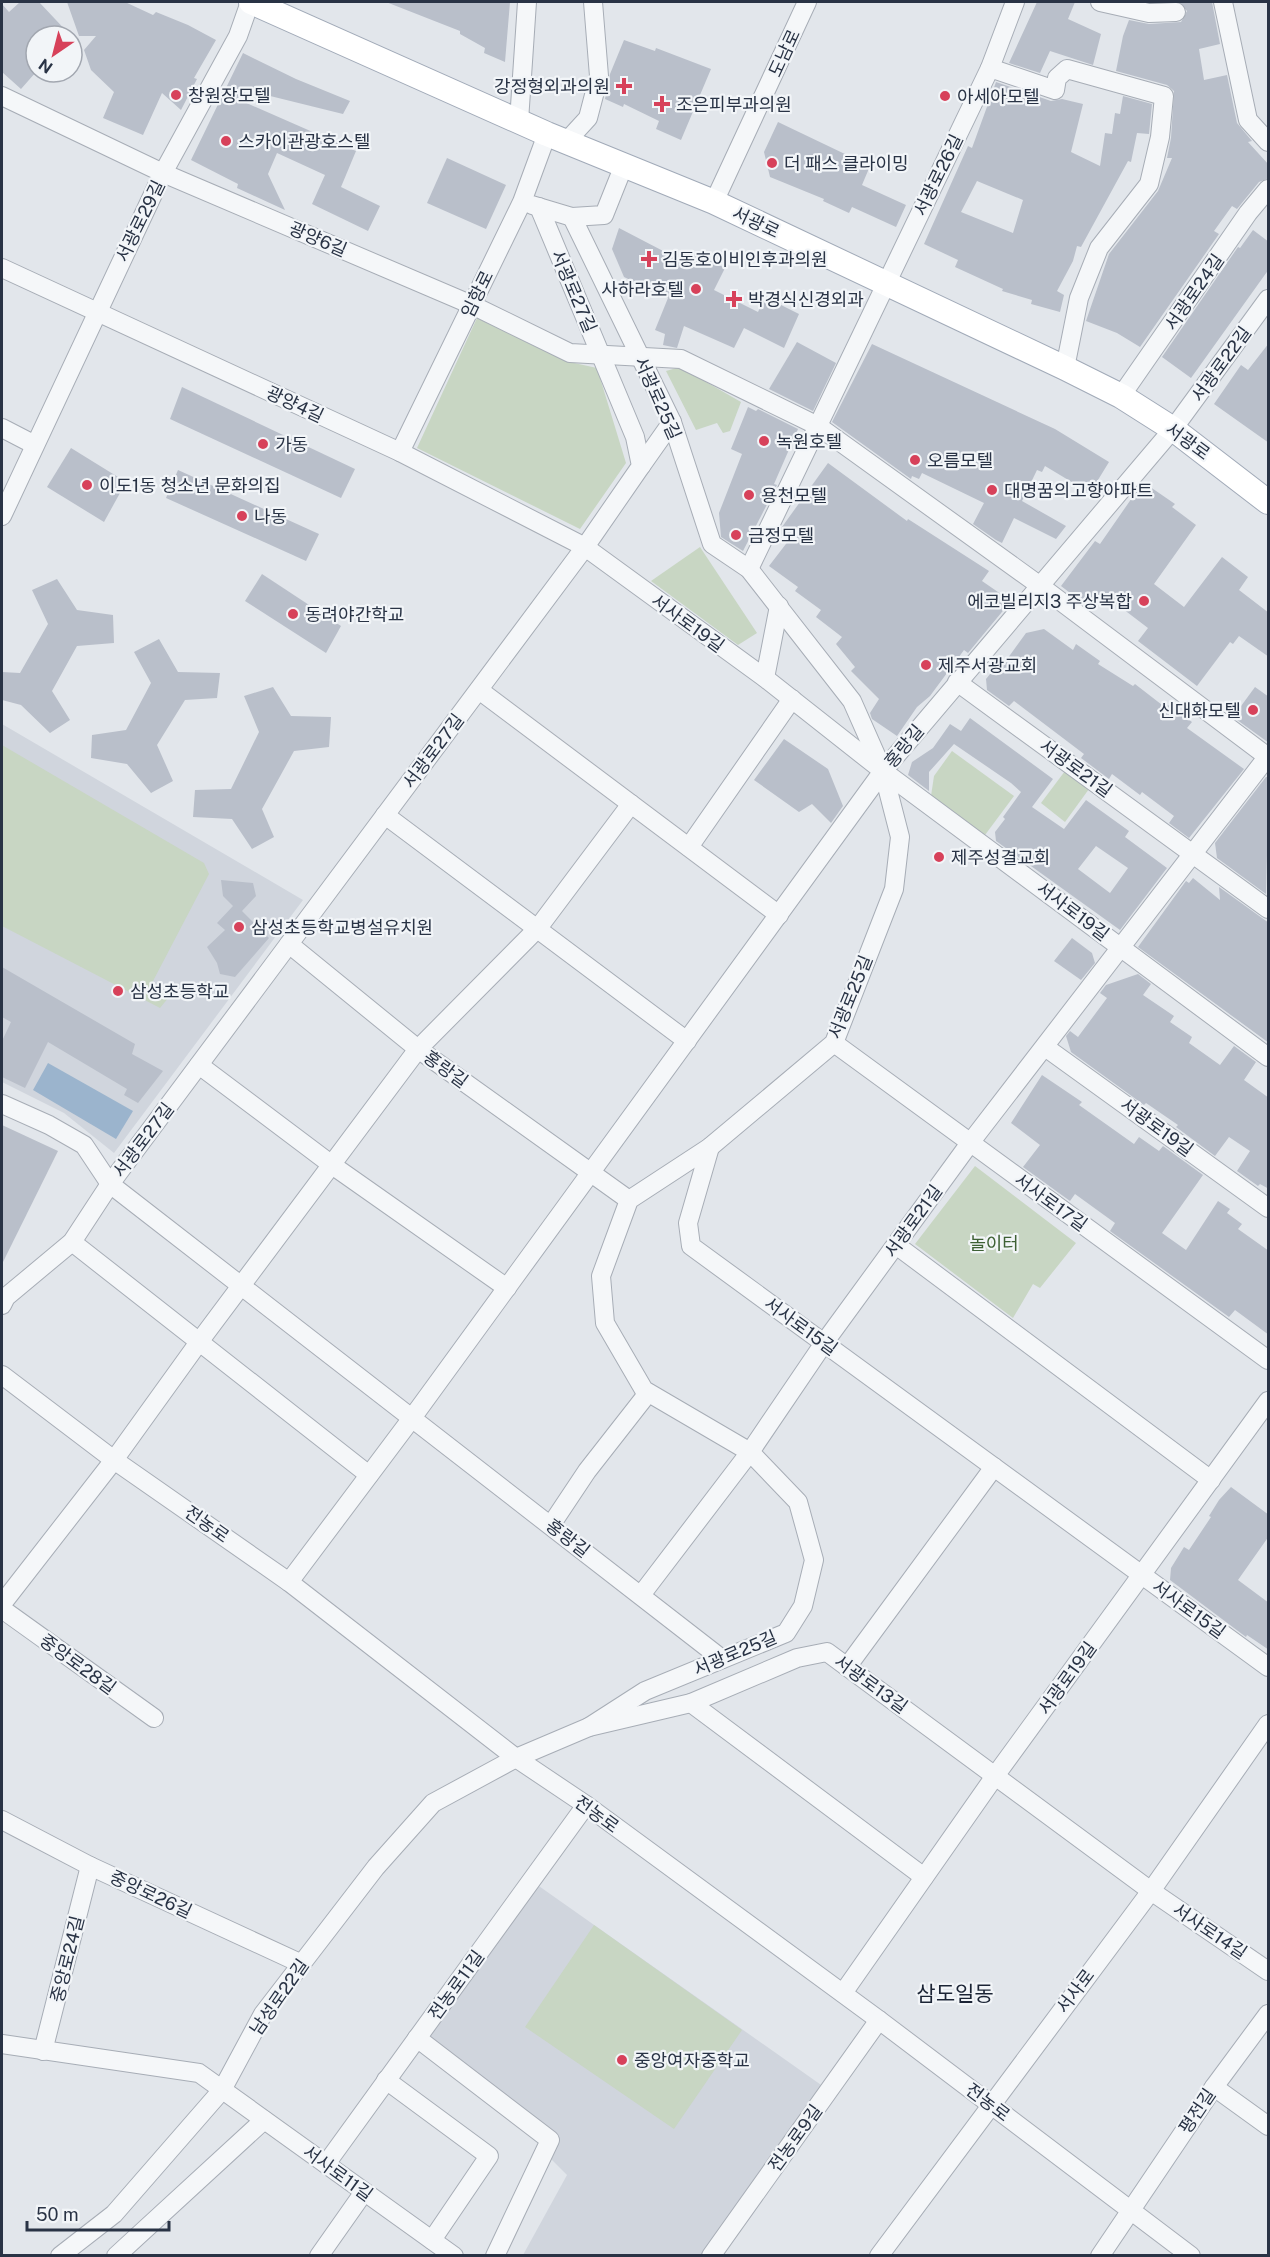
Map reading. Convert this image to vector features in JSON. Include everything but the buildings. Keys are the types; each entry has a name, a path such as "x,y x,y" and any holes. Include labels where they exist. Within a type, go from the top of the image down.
{"main road":[{"name":"서광로","path":"250,2 557,138 714,202 1065,368 1121,396 1173,429 1269,502"}],"street":[{"name":"서광로29길","path":"2,516 33,444 163,173 238,36 250,2"},
{"path":"519,121 527,2"},
{"path":"557,138 588,118 599,76 593,2"},
{"name":"도남로","path":"714,202 807,2"},
{"name":"서광로26길","path":"886,283 990,68 1015,2"},
{"path":"1100,2 1149,13 1176,12"},
{"path":"1223,2 1248,120 1269,142"},
{"path":"990,68 1055,90 1057,78 1067,69 1164,96 1160,137 1149,184 1099,248 1079,298 1065,368"},
{"name":"광양6길","path":"2,96 163,173 472,305 570,354 681,359 818,426"},
{"name":"임항로","path":"400,452 472,305 530,205 557,138"},
{"path":"530,205 572,217 604,215 624,165"},
{"name":"서광로24길","path":"1121,396 1248,213 1269,189"},
{"name":"서광로27길","path":"2,1305 6,1297 72,1242 110,1184 585,547 641,466 635,437 601,355 530,205"},
{"name":"서광로25길","path":"572,217 672,422 712,544 749,569 852,701 883,771 900,837 894,889 834,1043 710,1147 629,1200 601,1276 605,1323 648,1393 750,1452 798,1502 814,1560 802,1606 786,1633 645,1691 589,1727"},
{"name":"광양4길","path":"2,268 400,452 585,547"},
{"path":"749,569 886,283"},
{"name":"서광로22길","path":"1173,429 1269,299"},
{"path":"641,466 672,422"},
{"path":"818,426 1039,585"},
{"path":"2,428 33,444"},
{"name":"홍랑길","path":"289,1582 592,1173 883,771 1173,429"},
{"name":"서사로19길","path":"585,547 765,678 883,771 1269,1057"},
{"name":"서광로21길","path":"641,1594 750,1452 824,1343 970,1143 1123,948 1268,756 1039,585"},
{"path":"765,678 779,606"},
{"name":"서광로21길","path":"957,682 1194,854"},
{"path":"479,690 779,915"},
{"path":"689,847 792,699"},
{"name":"홍랑길","path":"114,1460 199,1342 418,1049 538,928 631,804"},
{"path":"385,815 687,1041"},
{"path":"1194,854 1269,909"},
{"name":"홍랑길","path":"289,944 418,1049 629,1200"},
{"name":"서사로17길","path":"834,1043 1269,1360"},
{"name":"서광로19길","path":"1045,1047 1269,1208"},
{"path":"199,1065 332,1165 507,1288"},
{"path":"2,1104 49,1125 84,1146 110,1184 412,1418"},
{"name":"서사로15길","path":"710,1147 688,1222 691,1246 1269,1666"},
{"path":"72,1242 369,1475"},
{"path":"896,1245 1211,1480"},
{"name":"전농로","path":"2,1375 114,1460 289,1582 516,1758 586,1805 843,1993 1191,2256"},
{"path":"551,1525 587,1471 648,1393"},
{"name":"서광로19길","path":"843,1993 995,1776 1269,1401"},
{"name":"홍랑길","path":"412,1418 722,1659"},
{"path":"2,1604 114,1460"},
{"path":"847,1667 994,1467"},
{"name":"중앙로28길","path":"2,1609 154,1718"},
{"path":"786,1633 797,1658"},
{"name":"서광로13길","path":"516,1758 589,1727 691,1703 797,1658 826,1652 1151,1890"},
{"path":"691,1703 924,1877"},
{"name":"서사로","path":"879,2256 990,2103 1151,1890 1269,1724"},
{"name":"남성로22길","path":"60,2256 114,2214 222,2090 263,2014 376,1868 434,1803 516,1758"},
{"name":"전농로11길","path":"326,2164 586,1805"},
{"name":"중앙로26길","path":"2,1820 90,1866 302,1964"},
{"name":"중앙로24길","path":"43,2051 90,1866"},
{"name":"서사로14길","path":"1151,1890 1269,1971"},
{"name":"평전길","path":"1100,2256 1214,2087 1269,2014"},
{"name":"전농로9길","path":"711,2256 879,2020"},
{"path":"417,2038 550,2140 495,2256"},
{"path":"2,2044 199,2073 222,2090"},
{"path":"387,2080 489,2156 432,2240"},
{"path":"1214,2087 1269,2126"},
{"name":"서사로11길","path":"222,2090 454,2256"},
{"path":"117,2256 264,2120"},
{"path":"319,2256 364,2192"}],"shaded area":[{"name":"삼성초등학교","path":"2,724 303,900 114,1153 64,1113 2,1082"},
{"name":"중앙여자중학교","path":"536,1884 824,2087 703,2255 523,2255 567,2175 550,2158 558,2134 422,2032"}],"green space":[{"path":"477,318 565,361 597,368 626,463 580,529 417,448"},
{"path":"680,367 741,402 730,431 723,433 717,423 696,430 666,371"},
{"path":"700,547 757,633 738,645 651,581"},
{"path":"2,745 204,863 209,874 152,983 169,997 160,1008 2,926"},
{"path":"952,751 1014,796 985,835 931,796 934,776"},
{"path":"1065,771 1089,789 1065,822 1041,803"},
{"name":"놀이터","path":"975,1166 1076,1243 1040,1288 1033,1284 1013,1318 915,1244"},
{"path":"594,1925 742,2030 674,2129 525,2027"}],"water":[{"path":"48,1063 133,1111 116,1139 33,1090"}],"place":[{"name":"강정형외과의원","path":"624,86"},
{"name":"창원장모텔","path":"176,95"},
{"name":"아세아모텔","path":"945,96"},
{"name":"조은피부과의원","path":"662,104"},
{"name":"스카이관광호스텔","path":"226,141"},
{"name":"더 패스 클라이밍","path":"772,163"},
{"name":"김동호이비인후과의원","path":"649,259"},
{"name":"사하라호텔","path":"696,289"},
{"name":"박경식신경외과","path":"734,299"},
{"name":"녹원호텔","path":"764,441"},
{"name":"가동","path":"263,444"},
{"name":"오름모텔","path":"915,460"},
{"name":"이도1동 청소년 문화의집","path":"87,485"},
{"name":"대명꿈의고향아파트","path":"992,490"},
{"name":"용천모텔","path":"749,495"},
{"name":"나동","path":"242,516"},
{"name":"금정모텔","path":"736,535"},
{"name":"에코빌리지3 주상복합","path":"1144,601"},
{"name":"동려야간학교","path":"293,614"},
{"name":"제주서광교회","path":"926,665"},
{"name":"신대화모텔","path":"1253,710"},
{"name":"제주성결교회","path":"939,857"},
{"name":"삼성초등학교병설유치원","path":"239,927"},
{"name":"삼성초등학교","path":"118,991"},
{"name":"중앙여자중학교","path":"622,2060"}],"district":[{"name":"삼도일동","path":"955,1993"}]}
